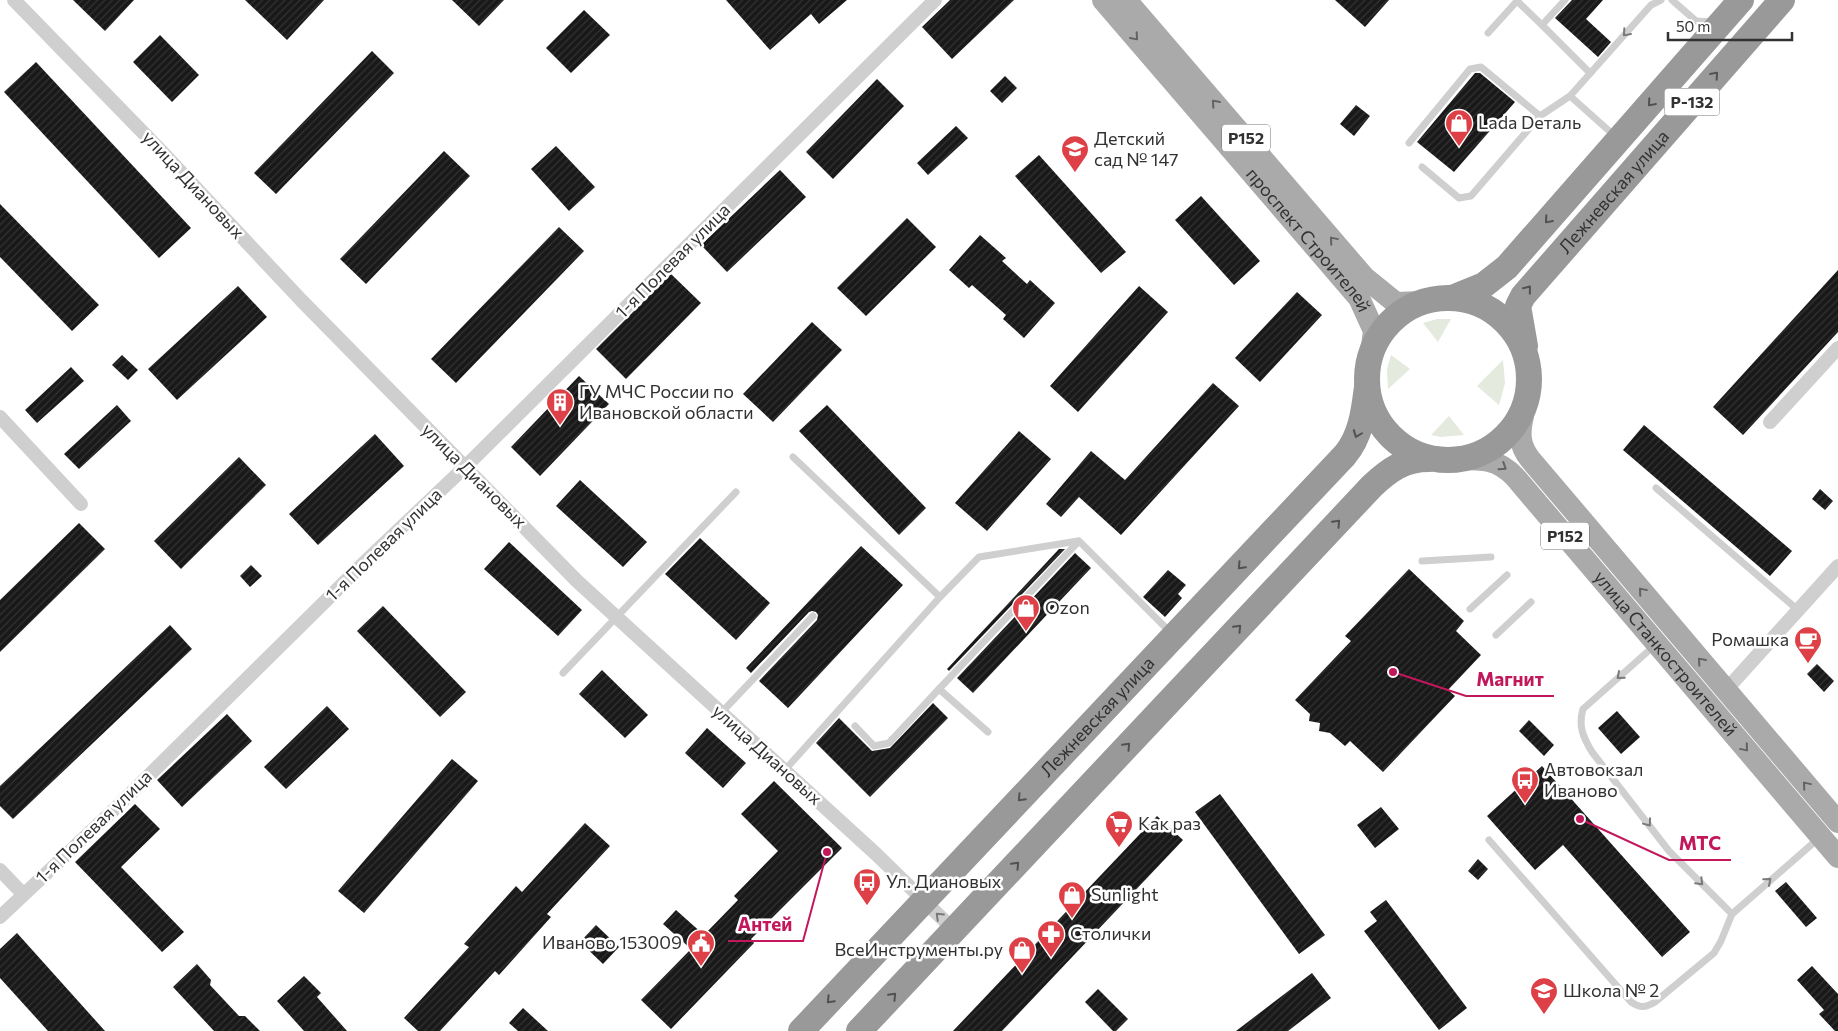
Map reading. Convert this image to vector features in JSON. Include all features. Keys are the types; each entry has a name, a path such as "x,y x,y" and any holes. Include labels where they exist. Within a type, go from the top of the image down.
{"highway":[{"name":"Лежневская улица","path":"1452,298 1484,285 1507,267 1741,0"},
{"name":"Лежневская улица","path":"1526,351 1518,306 1523,296 1782,0"},
{"path":"1452,298 1468,301 1496,315 1518,338 1526,351 1528,384 1523,416 1508,434 1490,448 1468,457 1438,460 1402,446 1387,432 1376,415 1367,387 1371,354 1375,343 1389,324 1405,310 1423,302 1452,298"},
{"name":"Лежневская улица","path":"801,1031 1350,449 1362,420 1367,387"},
{"path":"859,1031 1372,486 1387,472 1402,463 1429,458"}],"main road":[{"name":"проспект Строителей","path":"1103,0 1355,293 1372,327 1374,342 1371,354"},
{"name":"проспект Строителей","path":"1126,0 1364,277 1396,304 1423,302"},
{"name":"улица Станкостроителей","path":"1523,416 1520,435 1525,453 1665,636 1726,690 1831,828 1838,857"},
{"name":"улица Станкостроителей","path":"1456,459 1489,460 1497,462 1509,470 1665,636 1831,828"}],"street":[{"name":"улица Диановых","path":"14,0 162,152 301,300 577,581 784,771 954,931"},
{"name":"1-я Полевая улица","path":"0,917 367,560 465,468 935,0"},
{"path":"1770,422 1838,348"},
{"path":"0,417 81,504"},
{"path":"1726,690 1838,566"},
{"path":"0,870 23,894"}],"lane":[{"path":"1542,25 1565,0"},
{"path":"1422,167 1459,198 1471,196 1540,116 1570,96 1651,5 1661,0"},
{"path":"1672,0 1696,21 1721,23"},
{"path":"1488,33 1518,1 1590,73"},
{"path":"1408,143 1470,68 1481,67 1540,116"},
{"path":"1570,96 1620,139"},
{"path":"793,457 940,597"},
{"path":"1656,488 1798,610"},
{"path":"563,673 736,492"},
{"path":"1078,541 1174,636"},
{"path":"784,771 940,597 979,557 1078,541"},
{"path":"855,726 874,746 889,744 1078,541"},
{"path":"1422,562 1491,557"},
{"path":"1470,609 1507,575"},
{"path":"1496,635 1531,602"},
{"path":"721,714 812,616"},
{"path":"1665,636 1583,709 1580,723 1582,734 1592,752 1669,851 1732,914"},
{"path":"939,689 988,732"},
{"path":"1490,840 1630,1002 1646,1007 1655,1002 1714,953 1732,914 1831,828"}],"shaded area":[{"path":"1437,319 1451,319 1438,342 1423,323"},
{"path":"1391,355 1410,369 1388,389 1387,369"},
{"path":"1503,360 1505,383 1499,405 1477,386"},
{"path":"1449,416 1464,435 1441,437 1431,435"}],"building":[{"path":"73,0 134,0 105,31"},
{"path":"245,0 324,0 287,40"},
{"path":"452,0 504,0 479,26"},
{"path":"726,0 847,0 819,24 811,14 770,50"},
{"path":"950,0 1014,0 952,59 922,27"},
{"path":"1335,0 1389,0 1365,27"},
{"path":"1572,0 1603,0 1586,19 1611,42 1598,57 1555,18"},
{"path":"584,10 610,35 571,73 546,48"},
{"path":"160,35 199,75 172,102 133,62"},
{"path":"372,51 394,73 276,194 254,173"},
{"path":"36,62 191,228 159,258 4,92"},
{"path":"1475,73 1480,73 1515,102 1454,172 1417,142"},
{"path":"1005,76 1017,88 1002,103 990,91"},
{"path":"877,79 904,106 833,179 806,152"},
{"path":"1356,105 1370,116 1354,136 1340,124"},
{"path":"956,126 968,138 928,175 917,163"},
{"path":"556,146 595,187 569,211 531,169"},
{"path":"444,151 470,176 366,284 340,259"},
{"path":"1039,155 1126,252 1101,273 1015,176"},
{"path":"780,170 806,197 727,272 701,245"},
{"path":"1201,196 1260,261 1234,285 1175,220"},
{"path":"0,204 99,305 72,331 0,257"},
{"path":"907,218 936,247 866,316 837,288"},
{"path":"559,227 584,251 456,383 431,359"},
{"path":"980,235 1006,258 1002,261 1027,284 1030,280 1055,303 1024,338 1003,319 1006,315 972,285 969,288 949,270"},
{"path":"1838,270 1838,332 1743,435 1713,407"},
{"path":"671,274 701,303 626,379 596,349"},
{"path":"238,286 267,317 177,400 148,369"},
{"path":"1139,286 1168,312 1078,412 1050,386"},
{"path":"1297,292 1322,315 1260,382 1235,358"},
{"path":"812,322 842,350 773,422 743,394"},
{"path":"122,355 138,370 128,380 112,365"},
{"path":"71,367 84,381 37,423 25,410"},
{"name":"ГУ МЧС России по Ивановской области","path":"579,376 609,404 540,476 511,447"},
{"path":"1213,383 1239,406 1121,535 1079,497 1061,517 1046,504 1091,451 1125,480"},
{"path":"117,405 131,421 79,469 64,454"},
{"path":"827,405 926,508 899,535 799,431"},
{"path":"1644,425 1792,551 1770,576 1623,450"},
{"path":"1019,431 1051,459 987,531 955,503"},
{"path":"375,434 404,466 318,545 289,514"},
{"path":"239,457 266,485 181,569 154,541"},
{"path":"580,480 647,542 623,567 556,506"},
{"path":"1820,489 1833,501 1825,510 1812,499"},
{"path":"79,523 105,549 0,652 0,600"},
{"path":"700,538 770,603 736,640 665,574"},
{"path":"509,542 582,610 558,636 484,569"},
{"path":"861,546 903,585 788,708 759,681 817,620 818,615 816,612 809,612 751,673 746,668"},
{"path":"1059,549 1065,549 949,671 947,669"},
{"path":"1075,553 1091,568 973,693 957,678"},
{"path":"251,565 262,576 250,587 240,576"},
{"path":"1409,569 1464,621 1456,631 1481,655 1448,690 1455,696 1383,772 1350,741 1345,746 1330,733 1319,731 1320,723 1309,721 1310,714 1295,700 1351,641 1345,636"},
{"path":"1168,570 1186,585 1178,594 1182,598 1165,617 1143,597"},
{"path":"383,606 466,692 440,717 357,631"},
{"path":"170,625 192,649 13,819 0,806 0,786"},
{"path":"1817,664 1834,681 1824,692 1807,674"},
{"path":"602,670 648,715 625,738 579,694"},
{"path":"933,703 948,718 870,797 816,743 839,718 872,751 890,748"},
{"path":"327,706 349,729 286,789 264,767"},
{"path":"1617,711 1640,737 1621,754 1598,728"},
{"path":"227,714 252,741 182,807 157,780"},
{"path":"1529,720 1554,745 1544,756 1519,731"},
{"path":"707,728 746,763 723,788 685,753"},
{"path":"452,759 478,781 364,913 338,891"},
{"path":"1542,766 1690,932 1662,957 1563,845 1535,870 1487,816"},
{"path":"774,781 842,848 751,939 754,943 671,1029 641,1000 691,949 663,924 676,910 704,935 738,900 734,896 778,851 741,814"},
{"path":"1220,794 1325,935 1299,954 1195,812"},
{"path":"135,804 160,829 121,867 184,932 162,952 75,862"},
{"path":"1381,807 1399,829 1375,848 1357,825"},
{"path":"1157,816 1183,840 1002,1031 953,1031"},
{"path":"585,823 610,846 547,914 551,917 499,975 495,971 440,1031 418,1031 404,1018 469,947 464,944 516,886 522,892"},
{"path":"1478,859 1488,869 1478,880 1468,871"},
{"path":"1786,882 1817,918 1806,927 1775,891"},
{"path":"1386,900 1467,1008 1439,1030 1364,931 1377,921 1370,912"},
{"path":"596,925 619,947 603,964 580,942"},
{"path":"17,933 105,1031 48,1031 0,978 0,949"},
{"path":"197,964 211,980 210,985 239,1016 245,1016 260,1031 214,1031 173,987"},
{"path":"1812,966 1838,994 1838,1031 1835,1031 1819,1014 1824,1010 1797,980"},
{"path":"1312,973 1331,998 1288,1031 1236,1031"},
{"path":"304,976 321,993 317,997 347,1031 304,1031 277,1001"},
{"path":"1098,989 1128,1019 1116,1031 1113,1031 1085,1002"},
{"path":"523,1008 548,1031 518,1031 509,1023"}],"place":[{"name":"Lada Dеталь","path":"1459,147"},
{"name":"Детский сад № 147","path":"1075,173"},
{"name":"ГУ МЧС России по Ивановской области","path":"560,426"},
{"name":"Ozon","path":"1026,632"},
{"name":"Ромашка","path":"1808,664"},
{"name":"Магнит","path":"1393,672"},
{"name":"Автовокзал Иваново","path":"1525,804"},
{"name":"МТС","path":"1580,819"},
{"name":"Как раз","path":"1119,848"},
{"name":"Антей","path":"827,852"},
{"name":"Ул. Диановых","path":"867,906"},
{"name":"Sunlight","path":"1072,919"},
{"name":"Столички","path":"1051,958"},
{"name":"Иваново 153009","path":"701,967"},
{"name":"ВсеИнструменты.ру","path":"1022,974"},
{"name":"Школа № 2","path":"1544,1015"}]}
